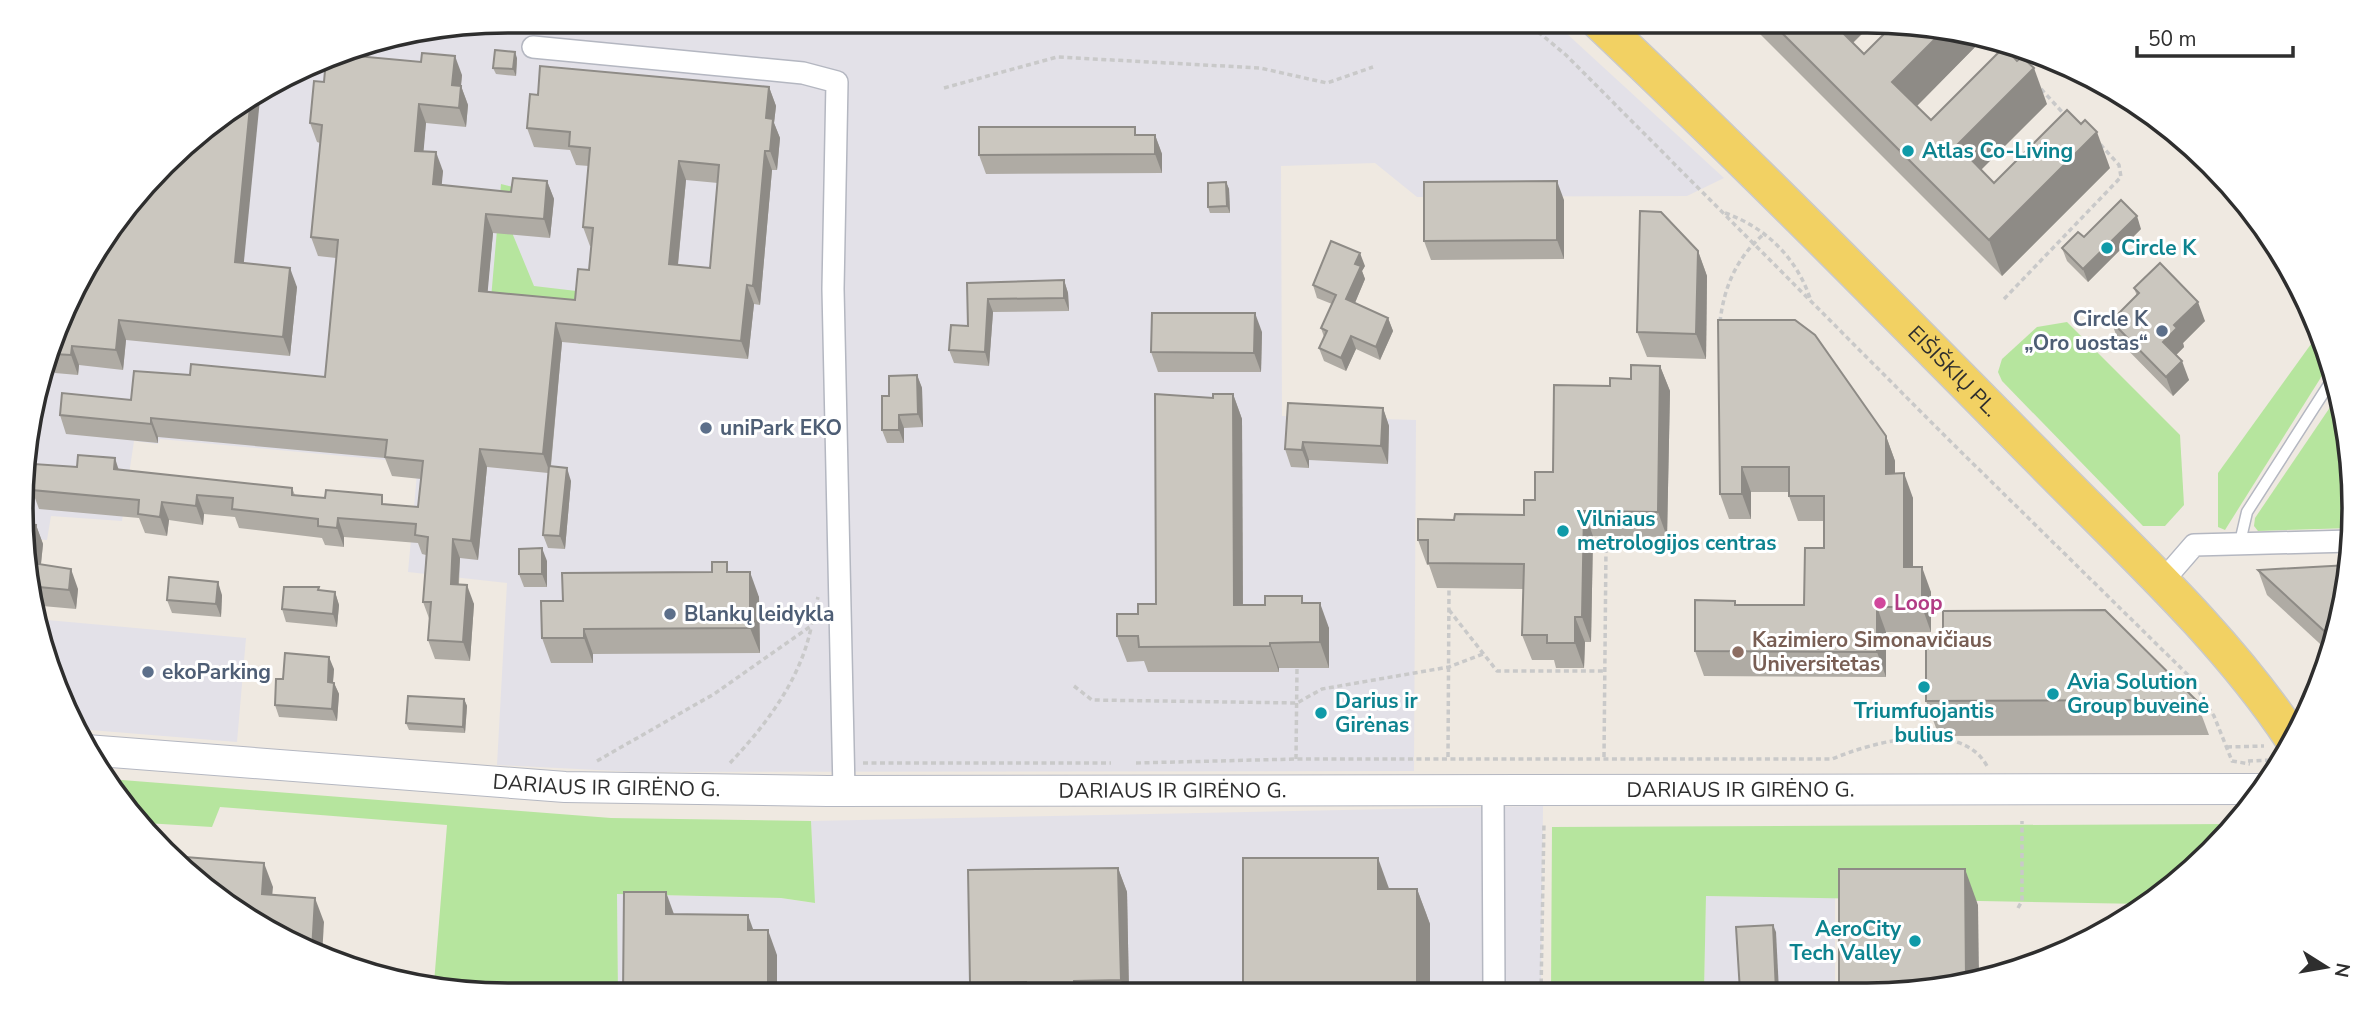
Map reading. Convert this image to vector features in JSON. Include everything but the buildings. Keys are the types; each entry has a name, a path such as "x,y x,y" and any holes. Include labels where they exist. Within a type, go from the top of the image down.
{"main road":[{"name":"EIŠIŠKIŲ PL.","path":"1610,33 1816,231 2161,583 2261,696 2282,738"},
{"path":"2261,696 2296,711"},
{"name":"DARIAUS IR GIRĖNO G.","path":"101,751 565,787 844,777 1493,791 2250,789"}],"street":[{"path":"533,47 803,73 837,82 832,289 844,777"},
{"path":"2161,583 2194,544 2341,541"},
{"path":"1493,791 1494,983"}],"lane":[{"path":"2240,542 2248,512 2326,386"}],"path":[{"path":"1539,33 1566,55 2189,676 2203,695 2227,747 2279,742"},
{"path":"944,88 1057,57 1261,68 1327,83 1373,67"},
{"path":"2034,82 2069,118"},
{"path":"2004,299 2121,177 2119,165 2112,154 2090,136"},
{"path":"1723,212 1765,233 1792,260 1812,302"},
{"path":"1720,323 1723,292 1754,243 1765,233"},
{"path":"1604,757 1606,546 1689,545"},
{"path":"1448,758 1449,588"},
{"path":"730,764 765,726 806,652 820,589"},
{"path":"1449,610 1497,671 1604,671"},
{"path":"597,761 714,694 811,626"},
{"path":"1074,686 1092,700 1297,703 1322,689 1449,667 1483,654"},
{"path":"1296,759 1297,668"},
{"path":"844,777 1139,763 1296,759 1832,759 1913,737 1954,739 1983,759 1987,766"},
{"path":"2248,761 2269,760"},
{"path":"2018,908 2022,901 2022,821"},
{"path":"1541,983 1544,822"}],"shaded area":[{"path":"508,33 1566,33 1724,178 1687,196 1417,197 1375,163 1281,166 1282,416 1416,420 1414,771 637,772 497,765 507,583 408,572 418,463 160,439 158,444 134,441 122,521 51,516 47,540 34,539 33,508 37,446 49,385 69,326 82,298 113,244 131,219 172,172 244,113 326,69 355,58 415,42"},
{"name":"ekoParking","path":"46,620 246,638 237,742 89,730 69,690"},
{"path":"1543,806 1541,983 618,983 617,894 781,898 814,903 811,821"},
{"path":"1706,896 1835,898 1835,983 1704,983"}],"green space":[{"path":"501,184 517,188 513,235 534,286 585,292 580,344 490,310"},
{"path":"2067,322 2180,435 2184,505 2165,526 2143,526 2002,381 1998,372 2002,359 2037,327"},
{"path":"2312,342 2323,374 2225,530 2218,527 2218,473"},
{"path":"2331,406 2341,477 2341,528 2258,531 2254,526 2255,518"},
{"path":"119,780 611,818 811,821 815,903 781,898 617,894 618,983 508,983 446,979 434,977 447,825 220,807 212,827 153,823"},
{"path":"2221,824 2180,865 2130,904 1706,896 1704,983 1551,983 1552,827"}],"place":[{"name":"Atlas Co-Living","path":"1908,151"},
{"name":"Circle K","path":"2107,248"},
{"name":"Circle K „Oro uostas“","path":"2162,331"},
{"name":"uniPark EKO","path":"706,428"},
{"name":"Vilniaus metrologijos centras","path":"1563,531"},
{"name":"Loop","path":"1880,603"},
{"name":"Blankų leidykla","path":"670,614"},
{"name":"Kazimiero Simonavičiaus Universitetas","path":"1738,652"},
{"name":"ekoParking","path":"148,672"},
{"name":"Triumfuojantis bulius","path":"1924,687"},
{"name":"Avia Solution Group buveinė","path":"2053,694"},
{"name":"Darius ir Girėnas","path":"1321,713"},
{"name":"AeroCity Tech Valley","path":"1915,941"}]}
